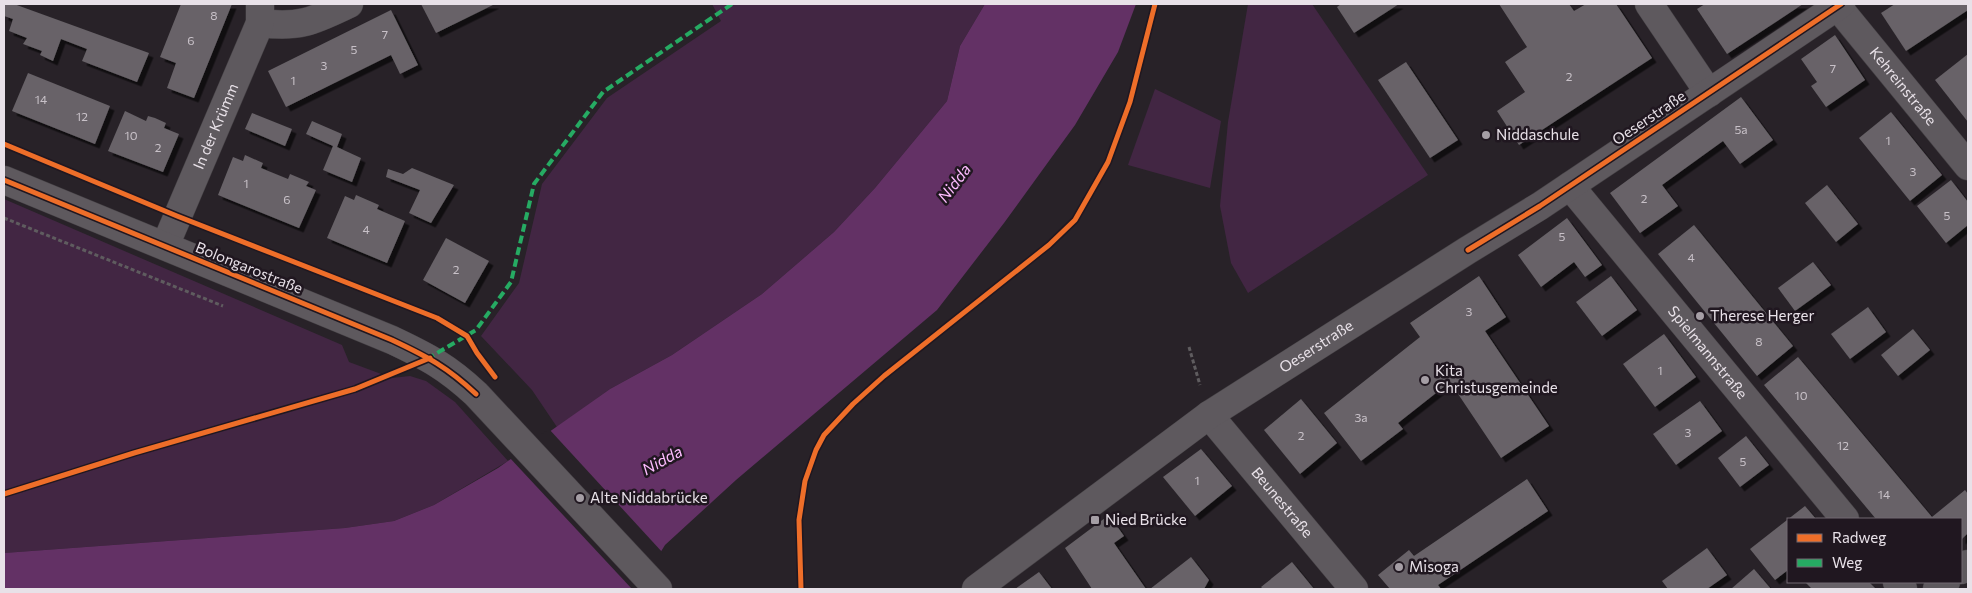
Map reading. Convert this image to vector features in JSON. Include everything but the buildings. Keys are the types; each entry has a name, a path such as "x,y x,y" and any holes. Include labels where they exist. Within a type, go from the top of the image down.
{"street":[{"path":"260,13 293,25 316,19 349,4"},
{"path":"1649,4 1709,93"},
{"name":"Oeserstraße","path":"976,589 1208,415 1570,186 1839,5"},
{"name":"Kehreinstraße","path":"1839,5 1968,166"},
{"name":"In der Krümm","path":"164,246 260,13"},
{"name":"Bolongarostraße","path":"4,180 392,340 430,358 454,373 476,394 658,589"},
{"name":"Spielmannstraße","path":"1570,186 1844,518"},
{"name":"Beunestraße","path":"1208,415 1354,589"}],"path":[{"path":"4,218 225,307"},
{"path":"1189,347 1208,415"}],"shaded area":[{"path":"712,4 985,4 960,46 947,101 875,188 834,232 762,294 672,355 610,389 557,427 532,390 481,336 519,283 542,184 607,98 721,21"},
{"path":"1248,4 1312,4 1428,175 1248,293 1231,263 1220,206 1228,122"},
{"path":"1155,89 1221,121 1210,188 1128,165"},
{"path":"4,199 342,345 349,362 392,378 410,376 426,381 455,402 508,461 434,505 394,521 345,528 4,553"}],"water":[{"name":"Nidda","path":"985,4 1136,4 1118,52 1075,125 1004,223 937,310 736,480 665,545 638,589 4,589 4,553 345,528 394,521 434,505 498,468 610,389 672,355 762,294 834,232 875,188 947,101 960,46"}],"pier":[{"name":"Alte Niddabrücke","path":"549,429 663,553 641,589 632,589 509,457"}],"marked path":[{"path":"427,359 476,330 511,282 534,184 603,92 732,4"}],"cycle path":[{"path":"801,589 799,520 805,481 816,450 824,435 853,404 884,376 1049,245 1075,220 1108,162 1130,102 1155,4"},
{"path":"1468,250 1540,206 1841,4"},
{"path":"4,144 177,216 437,318 467,336 495,377"},
{"path":"4,180 392,340 437,363 476,394"},
{"path":"4,494 134,453 355,389 430,358"}],"place":[{"name":"Niddaschule","path":"1486,135"},
{"name":"Therese Herger","path":"1700,316"},
{"name":"Kita Christusgemeinde","path":"1425,380"},
{"name":"Alte Niddabrücke","path":"580,498"},
{"name":"Nied Brücke","path":"1095,520"},
{"name":"Misoga","path":"1399,567"}]}
